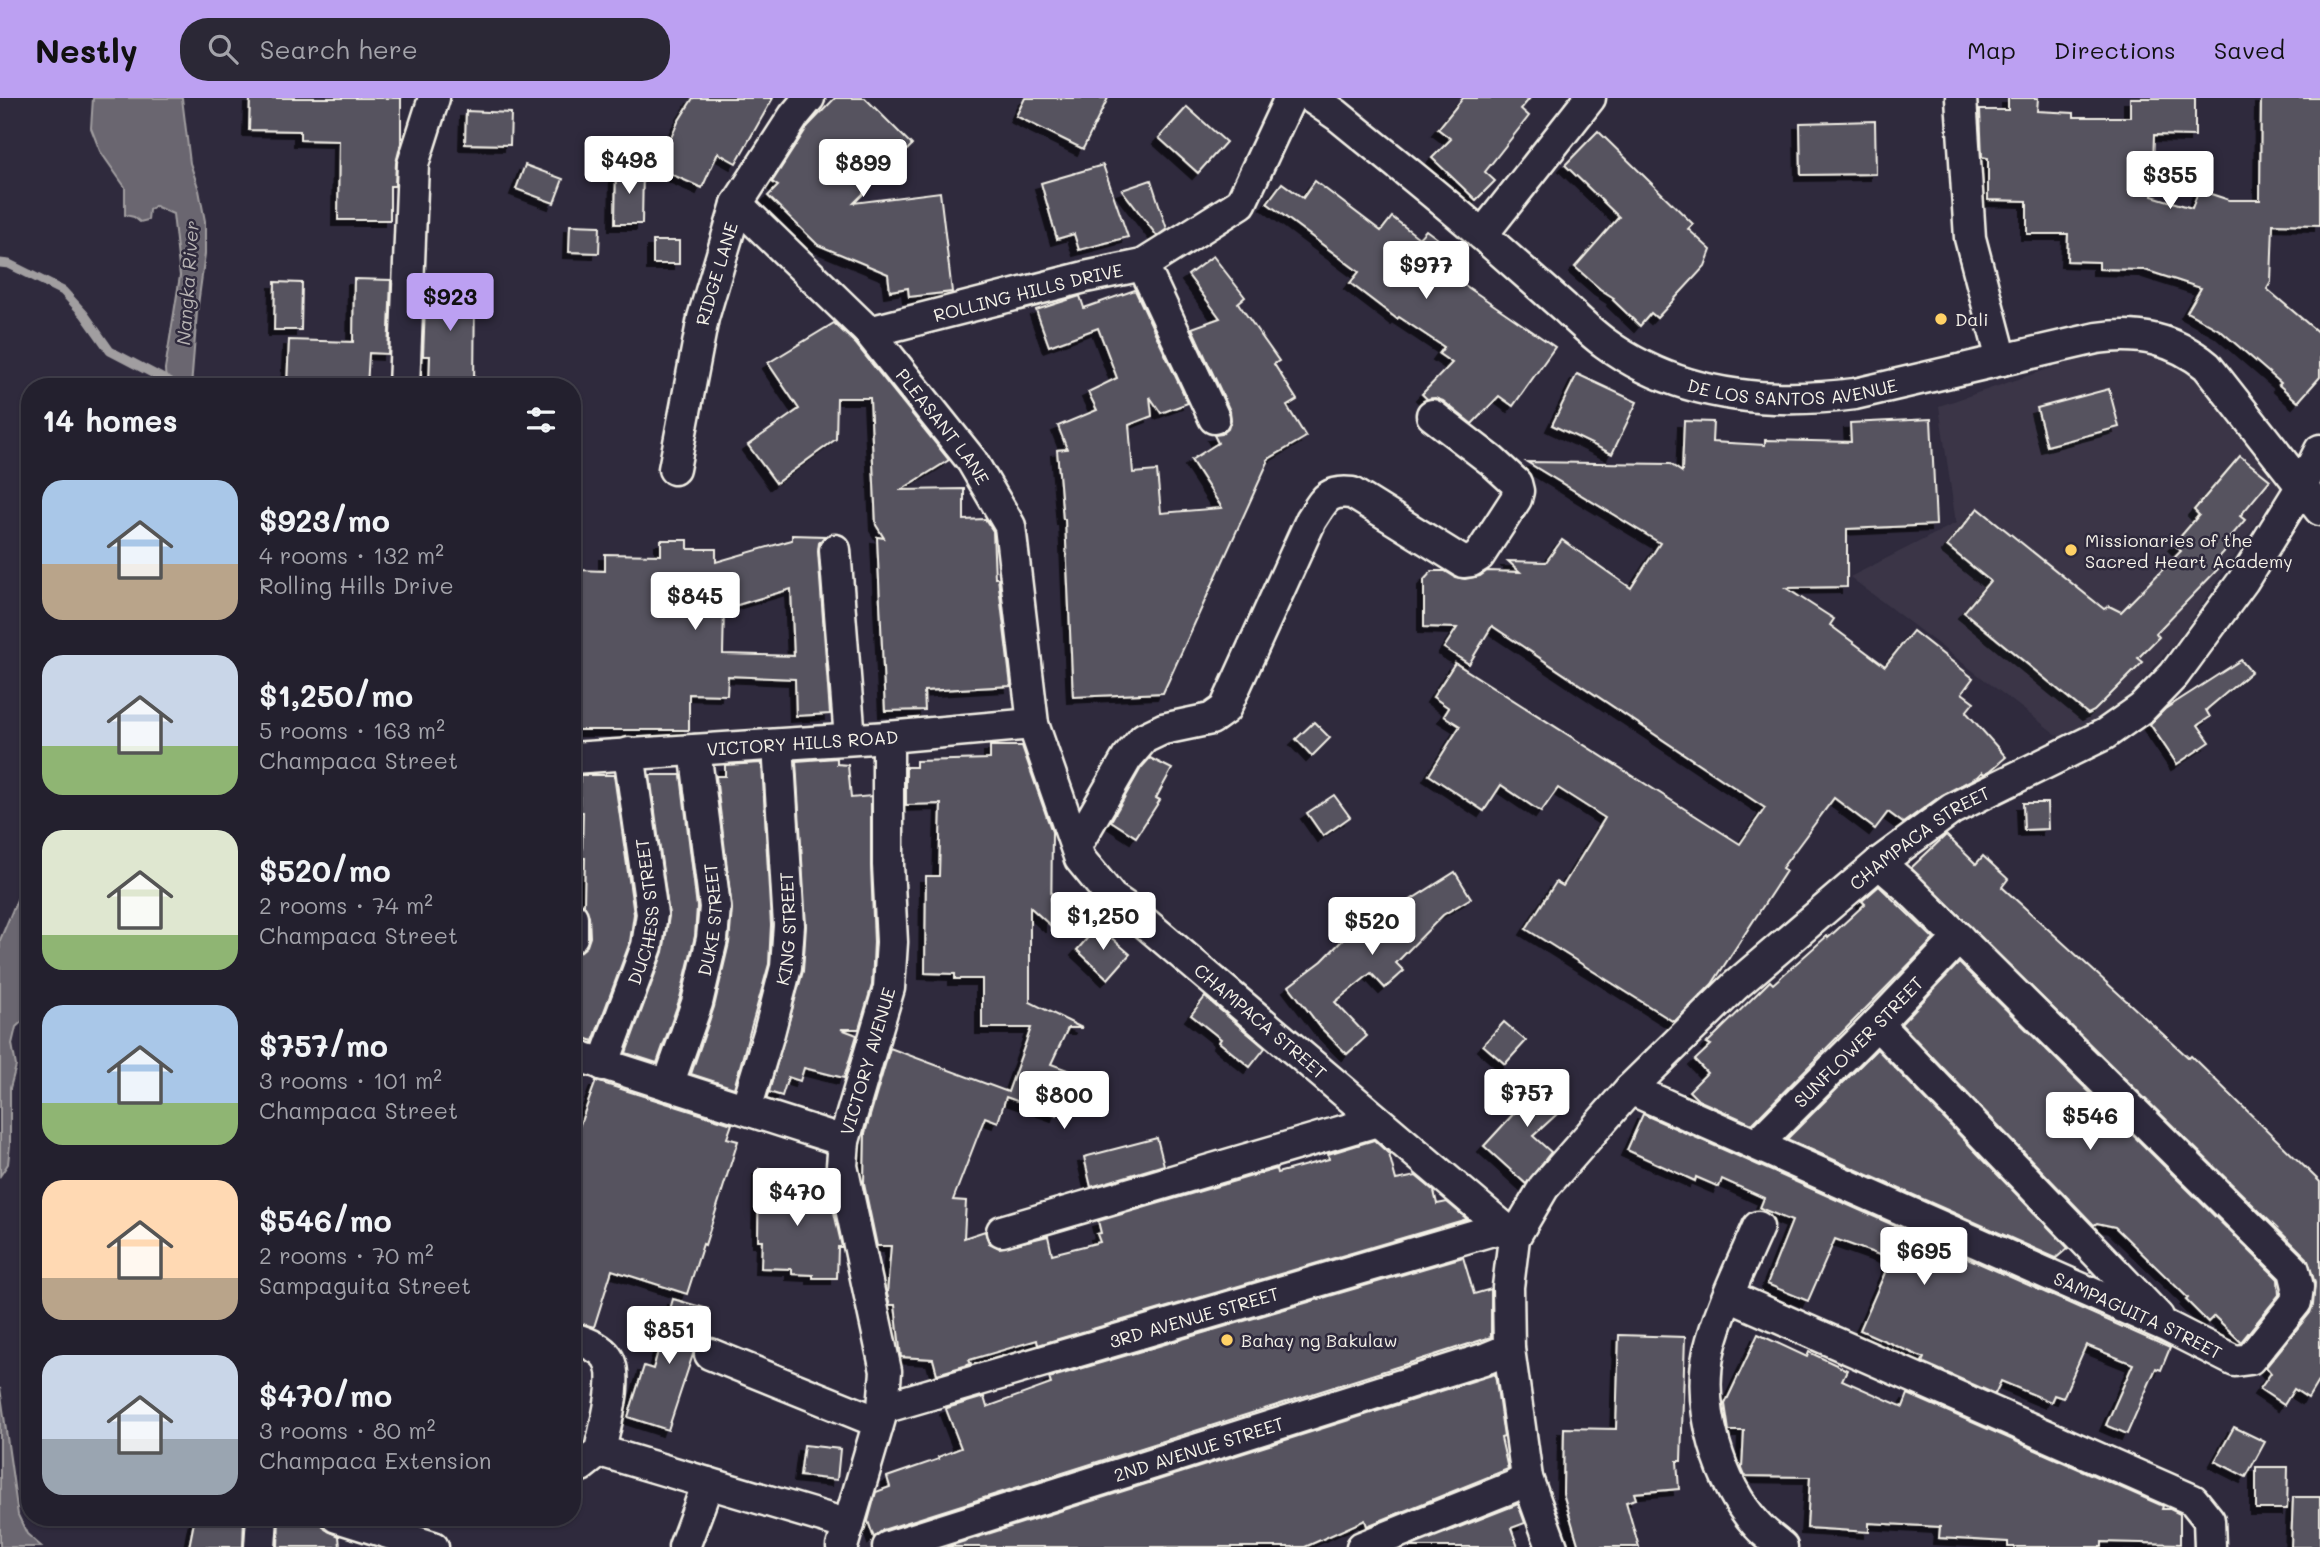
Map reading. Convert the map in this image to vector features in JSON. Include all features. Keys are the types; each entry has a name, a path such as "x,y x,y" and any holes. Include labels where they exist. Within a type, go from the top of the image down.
{"street":[{"path":"404,378 413,164 434,98"},
{"name":"RIDGE LANE","path":"674,469 703,318 737,204 794,116 809,98"},
{"name":"ROLLING HILLS DRIVE","path":"869,331 1143,265 1241,203 1290,98"},
{"name":"DE LOS SANTOS AVENUE","path":"1312,98 1337,115 1482,235 1612,348 1658,374 1724,394 1786,400 1842,396 2119,335 2141,336 2169,343 2194,355 2207,366 2320,510"},
{"path":"1482,235 1590,98"},
{"path":"1962,98 1970,238 2002,360"},
{"path":"737,204 869,331"},
{"path":"1143,265 1214,418"},
{"name":"PLEASANT LANE","path":"869,331 972,461 1010,526"},
{"path":"1076,846 1127,758 1144,738 1163,729 1211,719 1226,709 1311,520 1326,498 1336,492 1352,493 1462,562 1479,556 1516,499 1516,483 1432,415"},
{"name":"CHAMPACA STREET","path":"1552,1547 1527,1478 1510,1349 1508,1232 1544,1186 1630,1090 1735,986 1879,863 1952,809 2105,734 2142,708 2174,675 2244,581 2302,486 2320,450"},
{"name":"CHAMPACA STREET","path":"1010,526 1033,724 1080,859 1112,898 1131,911 1508,1232"},
{"path":"835,550 849,739"},
{"name":"VICTORY HILLS ROAD","path":"581,757 888,737 1033,724"},
{"name":"VICTORY AVENUE","path":"581,1060 844,1141 889,988 892,942 888,865 888,737"},
{"name":"KING STREET","path":"746,1109 786,967 789,925 778,745"},
{"name":"DUKE STREET","path":"668,1085 697,1003 715,906 695,750"},
{"name":"DUCHESS STREET","path":"581,1060 647,946 652,914 629,753"},
{"name":"SAMPAGUITA STREET","path":"1630,1090 2168,1327 2235,1361 2250,1359 2297,1302 2298,1287 2294,1270 1959,938 1879,863"},
{"name":"SUNFLOWER STREET","path":"1757,1144 1959,938"},
{"path":"1877,1024 2168,1327"},
{"path":"1002,1231 1377,1121"},
{"path":"600,1451 708,1483 846,1536 881,1415 886,1371 842,1166 844,1141"},
{"path":"1758,1227 1709,1352 1706,1404 1716,1451 1733,1489 1757,1525 1782,1547"},
{"name":"3RD AVENUE STREET","path":"881,1415 1508,1232"},
{"path":"1729,1296 2193,1500 2209,1520 2210,1547"},
{"path":"581,1342 607,1357 613,1383 600,1451 581,1466"},
{"name":"2ND AVENUE STREET","path":"888,1547 1510,1349"},
{"path":"710,1354 881,1415"},
{"path":"1362,1547 1512,1487 1527,1478"},
{"path":"684,1547 708,1483"},
{"path":"260,1547 261,1526"},
{"path":"345,1528 433,1547"}],"shaded area":[{"name":"Missionaries of the Sacred Heart Academy","path":"2104,350 2157,353 2200,377 2283,484 2182,634 2112,716 2061,738 1850,577 1956,523 1939,406"}],"water":[{"name":"Nangka River","path":"93,98 182,98 190,163 205,221 205,254 192,378 166,378 180,276 173,214 155,206 149,210 148,220 140,222 125,215 125,187 100,151 91,128"},
{"path":"21,890 21,1022 16,1027 12,1044 16,1066 10,1088 8,1164 0,1176 0,940"},
{"path":"0,1388 18,1515 27,1534 42,1547 0,1547"}],"building":[{"path":"250,98 401,98 401,143 396,163 395,186 390,186 390,220 338,220 339,141 300,140 300,131 249,130"},
{"path":"693,98 773,98 736,163 718,153 702,188 657,168 678,122"},
{"path":"835,98 865,98 912,145 854,203 940,192 952,292 909,297 908,288 890,291 888,274 818,245 768,196 778,186 772,182 808,126"},
{"path":"1025,98 1108,98 1083,149 1016,116"},
{"path":"1463,98 1530,98 1521,109 1529,116 1485,172 1495,181 1476,200 1432,158 1451,139 1438,129"},
{"path":"2008,98 2038,98 2037,111 2074,113 2074,117 2130,117 2130,98 2195,98 2195,136 2154,135 2152,196 2192,208 2199,190 2229,200 2260,200 2261,98 2320,98 2320,225 2273,224 2271,282 2267,289 2320,334 2320,377 2298,402 2279,385 2281,383 2221,331 2187,312 2201,288 2145,270 2099,269 2099,262 2067,261 2068,234 2027,234 2027,201 1988,200 1988,158 1982,157 1980,110 2008,110"},
{"path":"1187,107 1226,142 1198,173 1159,138"},
{"path":"466,111 511,113 510,145 465,144"},
{"path":"1875,121 1876,174 1801,175 1800,123"},
{"path":"1598,131 1693,224 1688,229 1711,250 1705,266 1657,318 1651,313 1640,326 1614,298 1575,267 1619,217 1565,165"},
{"path":"525,165 563,179 554,203 516,189"},
{"path":"1103,165 1128,237 1079,250 1074,234 1057,239 1041,183"},
{"path":"616,168 643,168 642,224 615,224"},
{"path":"1151,180 1167,229 1157,236 1122,190"},
{"path":"1315,181 1381,231 1392,217 1419,238 1426,230 1450,248 1437,266 1555,347 1513,406 1499,396 1472,424 1443,401 1427,399 1422,394 1452,363 1439,354 1444,347 1399,317 1397,319 1350,283 1359,272 1267,203 1282,183 1303,198"},
{"path":"570,225 600,226 599,253 569,252"},
{"path":"653,241 679,241 679,264 653,264"},
{"path":"1213,256 1245,297 1238,303 1279,361 1274,364 1297,400 1287,406 1306,437 1267,460 1163,693 1073,697 1065,519 1057,450 1067,449 1058,426 1097,410 1088,392 1117,378 1098,328 1049,346 1036,310 1080,296 1084,308 1135,290 1188,403 1161,413 1150,397 1152,416 1129,425 1133,473 1157,471 1161,513 1222,508 1191,460 1218,443 1214,435 1222,434 1228,429 1231,420 1230,411 1192,328 1220,318 1188,275"},
{"path":"354,279 391,280 388,354 369,353 368,378 287,378 289,340 353,342"},
{"path":"426,281 475,282 474,378 429,378 430,356 423,356"},
{"path":"275,282 302,283 301,330 274,330"},
{"path":"834,323 856,344 949,460 901,490 964,489 964,520 985,519 993,531 995,578 998,578 1011,686 924,691 925,710 885,711 877,537 884,538 876,525 870,398 837,398 836,439 776,483 748,445 799,409 768,363"},
{"path":"1577,374 1637,402 1612,454 1552,425"},
{"path":"2109,389 2119,427 2047,446 2037,408"},
{"path":"1931,419 1936,525 1847,529 1847,587 1786,588 1834,619 1830,625 1885,666 1913,631 1973,678 1962,693 1974,702 1966,712 2006,757 1990,771 1984,774 1982,772 1942,795 1903,823 1888,812 1875,829 1834,798 1782,868 1786,871 1712,984 1674,1022 1526,929 1556,882 1563,886 1605,818 1558,788 1541,812 1501,785 1484,811 1429,775 1460,726 1444,716 1449,708 1433,697 1455,663 1740,844 1765,808 1492,626 1469,664 1444,648 1457,628 1424,627 1424,580 1432,571 1445,571 1465,579 1480,576 1487,571 1520,572 1508,561 1546,562 1562,540 1631,588 1660,543 1527,462 1670,464 1682,472 1684,421 1713,422 1712,442 1765,445 1765,440 1851,442 1850,423"},
{"path":"2240,456 2270,480 2240,516 2245,520 2227,541 2231,544 2213,564 2218,569 2156,633 2159,637 2138,658 2143,662 2094,711 2088,714 1964,612 1990,581 1947,546 1978,508 2104,609 2109,606 2121,612 2181,551 2174,544 2199,515 2194,510"},
{"path":"792,535 825,536 819,543 818,551 830,714 796,716 795,679 728,676 727,695 689,694 689,730 581,730 581,570 605,571 605,554 661,555 661,540 688,540 688,549 716,549 716,562 792,540","holes":["791,589 794,656 723,654 724,609"]},
{"path":"2241,660 2251,672 2206,710 2210,717 2198,725 2210,742 2177,764 2150,724 2165,709"},
{"path":"1314,722 1330,738 1312,756 1296,739"},
{"path":"990,746 1022,746 1052,832 1051,926 1030,907 1030,1002 1082,1028 1068,1028 1051,1064 1073,1072 1057,1115 1006,1097 998,1122 985,1117 953,1200 966,1201 964,1238 985,1231 989,1243 999,1248 1048,1236 1052,1254 1100,1242 1097,1234 1101,1233 1098,1221 1276,1169 1277,1173 1329,1159 1328,1154 1374,1140 1389,1154 1396,1180 1416,1176 1434,1191 1437,1204 1447,1202 1467,1219 1038,1345 1037,1340 969,1360 971,1364 937,1374 933,1359 901,1357 895,1305 890,1305 887,1294 891,1246 877,1246 864,1184 865,1133 890,1048 1008,1092 1031,1028 982,1028 982,979 955,979 955,974 925,973 926,876 939,876 941,804 906,805 906,767 916,767 916,761 990,759"},
{"path":"837,758 837,764 848,765 851,798 871,796 874,942 872,985 859,1029 841,1029 857,1035 844,1078 804,1068 800,1081 788,1077 782,1096 769,1092 803,971 806,926 796,761"},
{"path":"1150,758 1172,769 1156,798 1160,800 1136,837 1111,821 1141,768"},
{"path":"762,763 771,925 769,964 734,1088 691,1074 714,1007 729,943 732,909 716,776 725,776 725,765"},
{"path":"581,775 614,775 634,914 630,942 593,1041 581,1036 581,951 587,946 590,937 589,916 584,905"},
{"path":"650,775 681,775 697,907 695,936 680,998 657,1063 626,1053 663,952 669,916"},
{"path":"1334,795 1350,817 1323,836 1307,813"},
{"path":"2023,803 2047,803 2048,829 2024,830"},
{"path":"1946,835 1976,864 1983,856 2008,879 2002,887 2189,1058 2191,1056 2320,1182 2320,1378 2308,1398 2294,1389 2284,1405 2260,1389 2271,1373 2266,1367 2310,1313 2313,1305 2315,1283 2307,1258 1911,868"},
{"path":"1455,872 1471,898 1443,915 1396,963 1404,971 1385,988 1371,973 1335,1002 1367,1036 1347,1054 1321,1028 1289,986 1322,961 1375,907 1385,916"},
{"path":"1879,886 1934,939 1752,1124 1698,1100 1689,1091 1707,1073 1695,1060 1711,1045 1707,1043 1770,981 1773,984 1827,936 1828,938 1865,904 1862,901"},
{"path":"1098,926 1130,954 1108,979 1077,950"},
{"path":"1959,963 2278,1279 2279,1295 2241,1342 2214,1316 2208,1322 2186,1300 2188,1298 2115,1227 2097,1223 2094,1225 1901,1024"},
{"path":"1205,997 1265,1048 1250,1067 1191,1015"},
{"path":"1504,1022 1526,1041 1505,1064 1483,1045"},
{"path":"1877,1049 2068,1248 2056,1258 1787,1139"},
{"path":"1539,1072 1569,1103 1533,1136 1551,1152 1526,1184 1484,1146 1529,1097 1521,1089"},
{"path":"596,1081 732,1124 727,1138 738,1141 687,1294 612,1270 594,1327 581,1323 581,1122"},
{"path":"1643,1114 2170,1348 2161,1370 2156,1368 2127,1434 2106,1425 2133,1364 2086,1345 2063,1398 2054,1395 2051,1402 2001,1381 1995,1394 1922,1362 1924,1358 1860,1330 1891,1259 1835,1239 1808,1301 1767,1284 1792,1221 1760,1208 1764,1198 1722,1179 1719,1187 1696,1177 1695,1181 1627,1150"},
{"path":"1157,1138 1164,1165 1091,1187 1084,1157"},
{"path":"759,1169 830,1195 842,1247 838,1247 837,1278 813,1278 813,1275 792,1274 792,1269 761,1268 762,1240 758,1240"},
{"path":"1463,1257 1474,1294 1491,1289 1491,1337 883,1530 874,1538 868,1521 876,1492 890,1487 887,1477 939,1459 938,1457 961,1448 947,1408 984,1397 987,1407 1051,1384 1049,1378"},
{"path":"673,1299 708,1309 668,1430 628,1417 644,1366 653,1369"},
{"path":"1758,1334 1807,1357 1809,1352 1847,1370 1842,1380 1903,1407 1908,1394 2163,1506 2162,1509 2170,1509 2180,1514 2180,1544 2102,1542 2102,1547 2008,1547 2008,1542 1939,1538 1940,1527 1869,1523 1869,1532 1807,1528 1810,1477 1745,1476 1742,1469 1744,1431 1729,1431 1725,1404"},
{"path":"1619,1335 1685,1337 1681,1461 1677,1461 1679,1489 1634,1493 1636,1499 1626,1502 1639,1547 1579,1547 1563,1493 1564,1428 1616,1429"},
{"path":"1495,1374 1504,1437 1501,1438 1508,1469 1367,1526 1365,1520 1305,1547 946,1547"},
{"path":"2234,1427 2265,1442 2246,1477 2215,1461"},
{"path":"804,1445 840,1449 837,1480 800,1476"},
{"path":"2256,1467 2288,1467 2287,1509 2256,1509"},
{"path":"2293,1497 2320,1497 2320,1547 2291,1547"},
{"path":"1518,1504 1525,1523 1511,1528 1518,1547 1409,1547"},
{"path":"193,1526 244,1526 243,1547 189,1547"},
{"path":"279,1526 323,1526 339,1536 340,1547 278,1547"}],"waterway":[{"path":"0,263 9,264 63,291 84,314 110,351 162,378"}],"place":[{"name":"Dali","path":"1941,319"},
{"name":"Missionaries of the Sacred Heart Academy","path":"2071,550"},
{"name":"Bahay ng Bakulaw","path":"1227,1340"}]}
